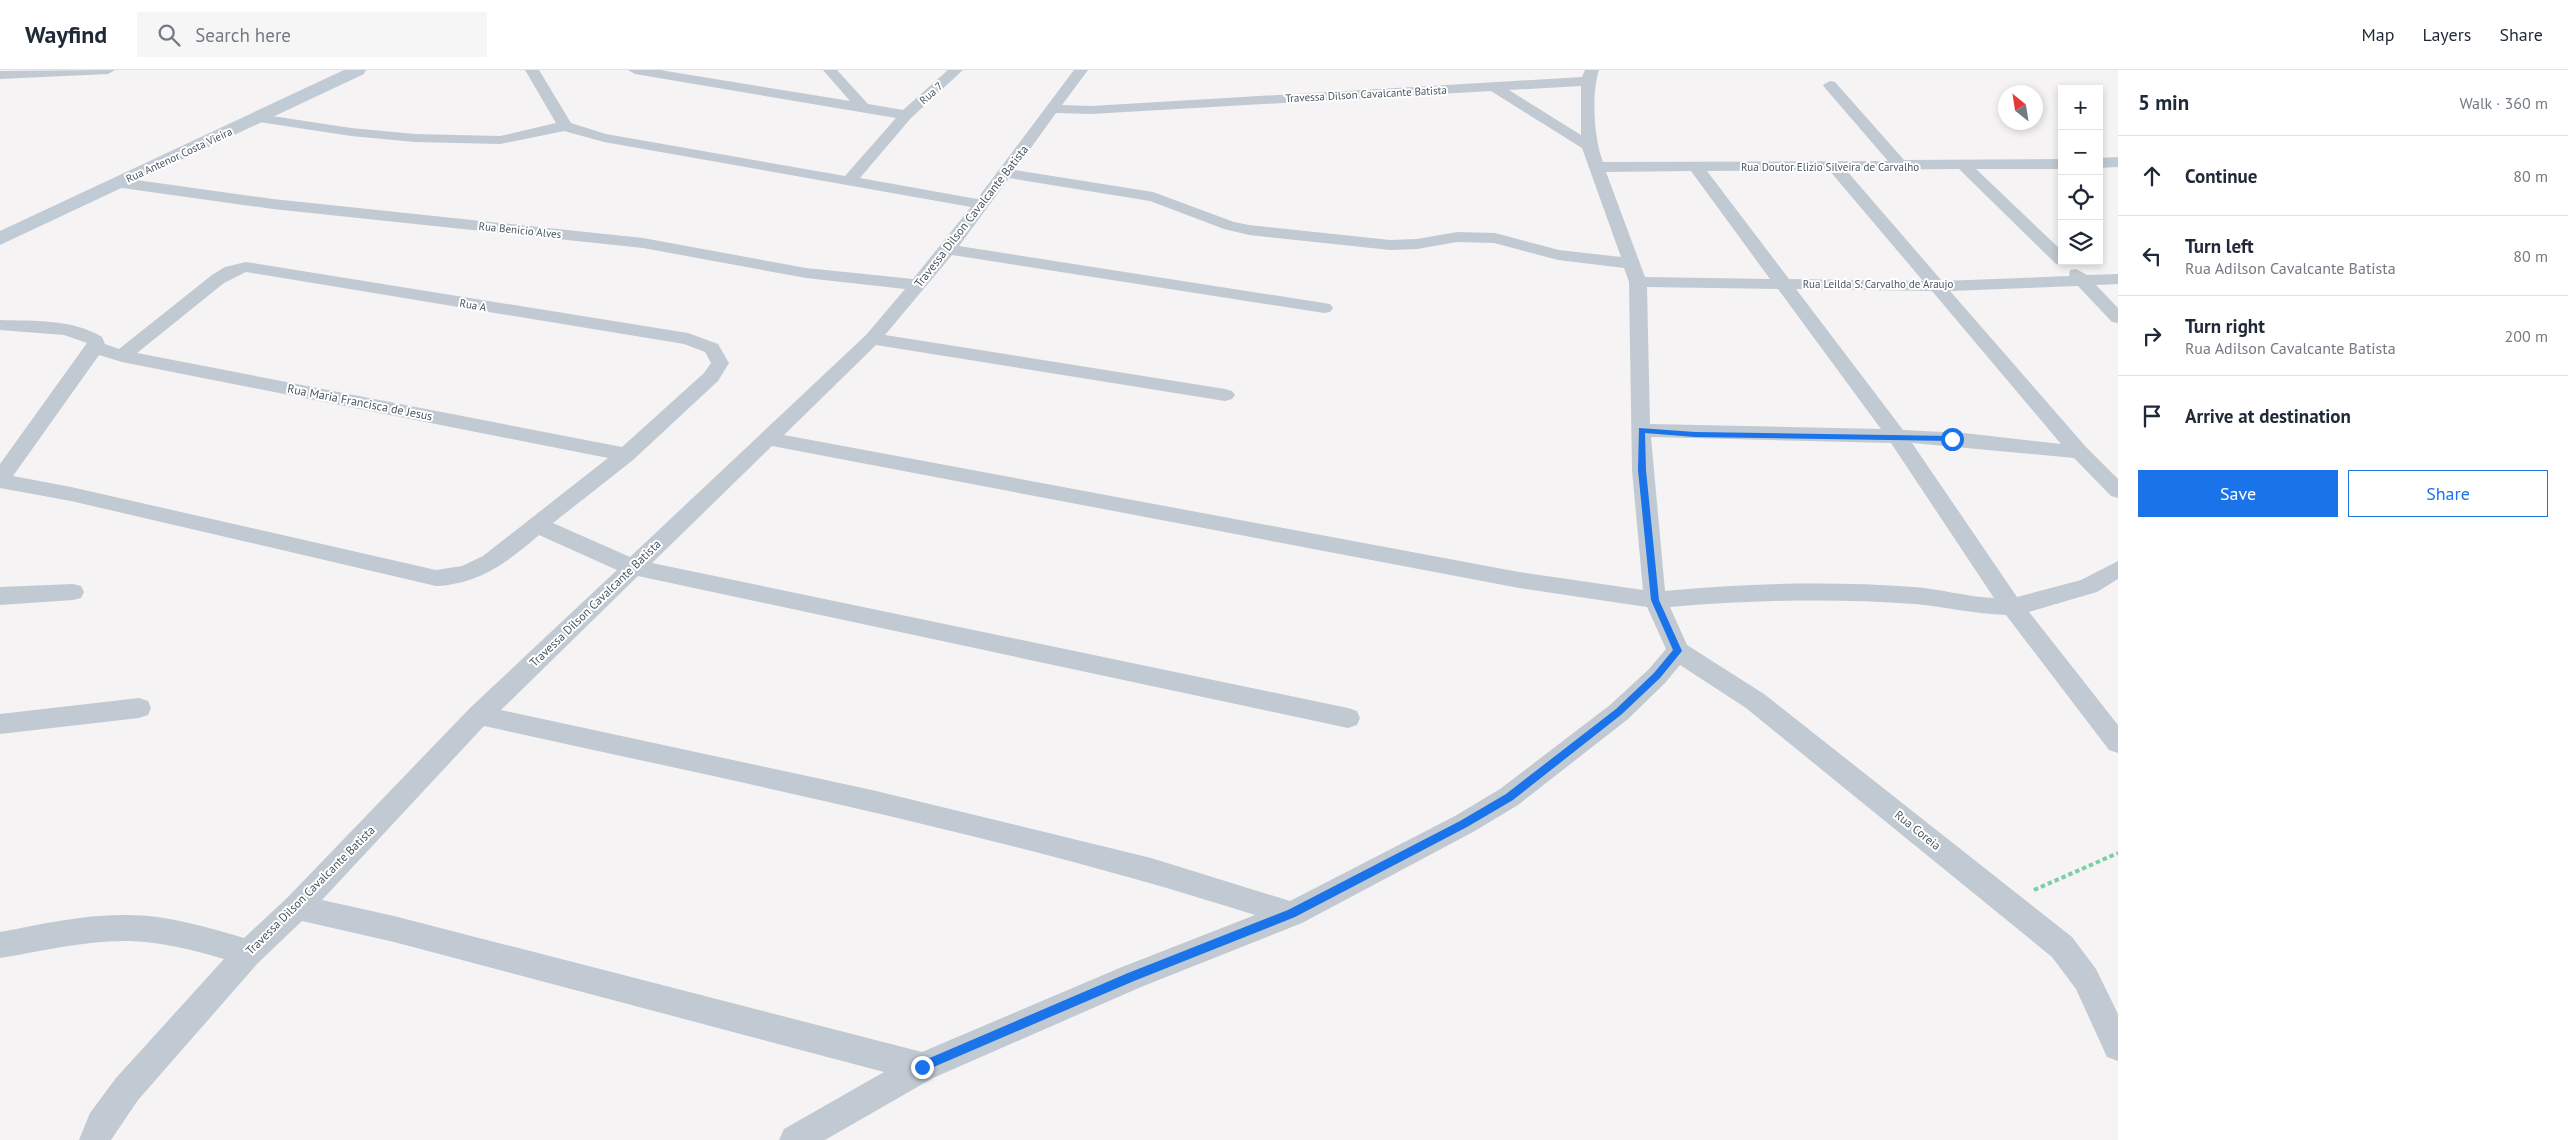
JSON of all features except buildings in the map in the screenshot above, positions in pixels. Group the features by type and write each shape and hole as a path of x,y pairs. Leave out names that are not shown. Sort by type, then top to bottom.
{"main road":[{"name":"Rua Antenor Costa Vieira","path":"0,239 358,70"}],"street":[{"path":"0,75 108,70"},
{"path":"532,70 565,126"},
{"path":"635,70 906,115"},
{"path":"830,70 863,108"},
{"name":"Rua 7","path":"850,180 906,115 956,70"},
{"name":"Travessa Dilson Cavalcante Batista","path":"95,1140 101,1124 127,1089 248,953 298,907 479,715 872,338 948,248 1054,109 1081,70"},
{"path":"0,88 44,73"},
{"path":"795,1140 922,1067 1132,977 1292,914 1464,824 1509,797 1619,712 1657,676 1678,651 1655,600 1642,470 1638,361 1638,282 1589,146 1590,76"},
{"name":"Travessa Dilson Cavalcante Batista","path":"1054,109 1091,110 1496,88 1590,76"},
{"path":"1830,85 1901,166"},
{"path":"1496,88 1589,146"},
{"path":"259,118 385,136 482,140 500,140 565,126 604,138 980,204"},
{"path":"2103,163 2118,162"},
{"name":"Rua Doutor Elizio Silveira de Carvalho","path":"1598,167 2058,164"},
{"path":"1834,166 2079,452 2118,491"},
{"path":"1964,166 2058,257"},
{"path":"1696,167 1897,436 2012,607 2118,743"},
{"path":"1005,173 1152,198 1180,206 1230,226 1249,230 1390,245 1417,244 1464,237 1495,238 1558,255 1632,264"},
{"name":"Rua Benicio Alves","path":"122,183 273,204 643,243 806,273 916,285"},
{"path":"948,248 1324,308"},
{"path":"2066,265 2118,318"},
{"name":"Rua A","path":"122,356 218,279 231,271 257,267 497,309 688,339 712,348 720,363 701,387 626,454"},
{"name":"Rua Leilda S. Carvalho de Araujo","path":"1638,282 1937,286 2118,279"},
{"path":"0,325 83,334 96,342 95,347 0,480 71,494 436,578 453,579 471,574 512,546 626,454"},
{"path":"872,338 1225,396"},
{"name":"Rua Maria Francisca de Jesus","path":"95,347 122,356 626,454"},
{"path":"1642,430 1695,434 1897,436 1952,439 2033,450 2079,452"},
{"path":"768,439 1519,580 1655,600 1731,593 1812,592 1915,596 1986,606 2012,607 2060,596 2090,586 2118,569"},
{"path":"537,525 632,567 1348,718"},
{"path":"0,596 73,592"},
{"name":"Rua Coreia","path":"1678,651 1755,701 2062,947 2074,960 2086,979 2118,1046"},
{"path":"0,724 139,708"},
{"path":"479,715 872,801 1151,870 1292,914"},
{"path":"298,907 394,929 922,1067"},
{"path":"0,945 96,930 131,928 149,929 196,939 248,953"}],"path":[{"path":"2006,902 2118,853"}],"route":[{"path":"922,1067 1132,977 1292,914 1464,824 1509,797 1619,712 1657,676 1678,651 1655,600 1642,470 1642,430 1695,434 1952,439"}]}
